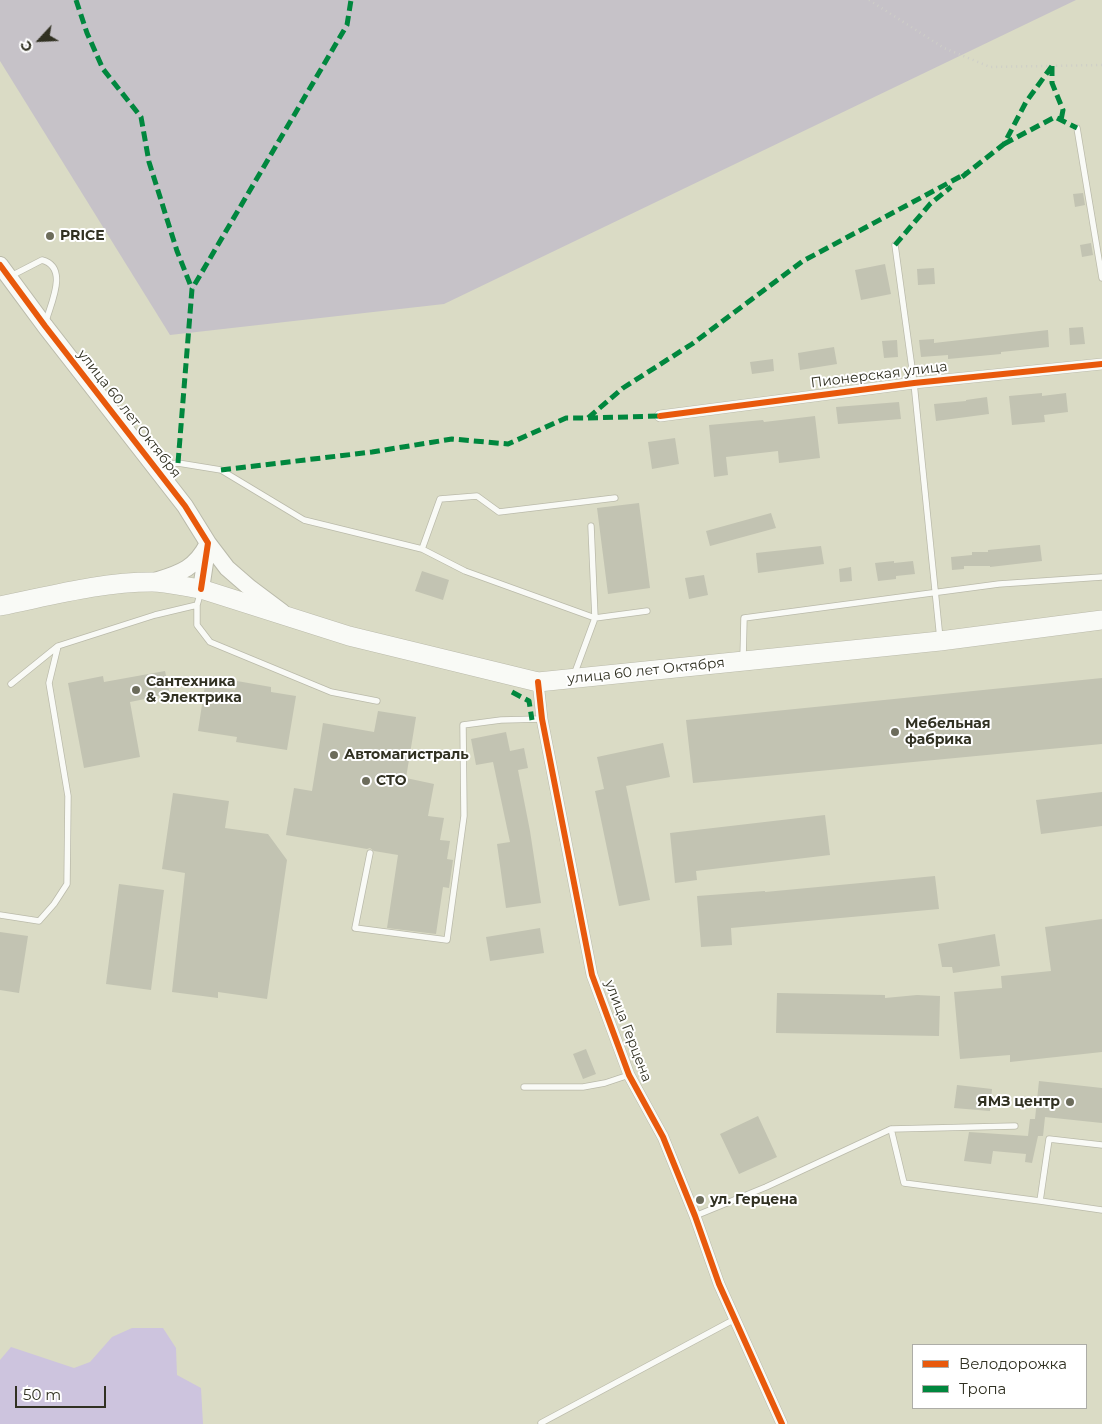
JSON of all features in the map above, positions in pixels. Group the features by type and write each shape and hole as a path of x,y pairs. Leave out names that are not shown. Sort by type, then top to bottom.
{"main road":[{"name":"улица 60 лет Октября","path":"0,606 97,586 152,582 199,597 287,616 350,636 538,682 940,641 1102,620"}],"street":[{"name":"улица 60 лет Октября","path":"5,271 45,326 185,506 208,543 227,568 287,616"},
{"name":"Пионерская улица","path":"660,416 914,383 1102,364"},
{"path":"152,582 175,575 191,567 202,555 208,543"},
{"path":"199,597 208,543"},
{"name":"улица Герцена","path":"538,682 542,720 592,975 628,1075 663,1137 695,1216 719,1284 782,1424"}],"lane":[{"path":"1077,128 1102,278"},
{"path":"895,245 914,383 940,641"},
{"path":"5,271 42,260 49,262 55,268 57,278 45,326"},
{"path":"155,467 178,463 220,470 304,520 422,549 465,571 595,618 647,611"},
{"path":"422,549 440,499 476,496 499,512 614,498"},
{"path":"573,679 595,618 591,526"},
{"path":"742,661 744,618 999,584 1102,577"},
{"path":"11,684 58,646 155,615 199,597 197,625 210,642 331,692 377,701"},
{"path":"0,915 39,921 54,904 67,884 68,796 49,683 58,646"},
{"path":"370,853 355,928 447,940 464,816 463,725 501,720 542,720"},
{"path":"524,1087 583,1087 605,1083 628,1075"},
{"path":"695,1216 766,1187 891,1129 1015,1126"},
{"path":"891,1129 904,1183 1102,1210"},
{"path":"1040,1201 1049,1139 1102,1145"},
{"path":"541,1423 735,1319"}],"path":[{"path":"869,0 944,48 990,67 1102,64"}],"shaded area":[{"path":"0,0 1076,0 444,304 170,335 0,61"},
{"path":"132,1328 163,1328 176,1348 177,1375 201,1388 203,1424 0,1424 0,1360 11,1347 74,1368 90,1362 112,1337"}],"building":[{"path":"1083,193 1085,205 1075,207 1073,194"},
{"path":"1091,243 1093,255 1082,257 1080,245"},
{"path":"885,264 891,294 861,300 855,270"},
{"path":"934,268 935,284 918,285 917,269"},
{"path":"1083,327 1085,344 1070,345 1069,328"},
{"path":"1048,330 1049,347 948,359 948,355 921,357 919,340 934,339 934,343"},
{"path":"897,340 898,357 884,358 882,341"},
{"path":"834,347 837,364 800,370 798,353"},
{"path":"773,359 774,371 752,374 750,362"},
{"path":"1042,393 1042,396 1066,393 1068,412 1044,415 1045,422 1012,425 1009,396"},
{"path":"987,397 989,414 936,421 934,404"},
{"path":"899,402 901,419 838,424 836,407"},
{"path":"815,416 820,458 779,463 778,451 726,457 728,475 714,477 709,425 763,420 764,422"},
{"path":"675,438 679,464 652,469 648,442"},
{"path":"639,503 650,588 608,594 597,508"},
{"path":"771,513 776,528 710,546 706,531"},
{"path":"1040,545 1042,561 990,567 964,566 964,569 952,570 951,557 972,555 972,552 988,552 988,550"},
{"path":"821,546 824,564 758,573 756,553"},
{"path":"894,561 894,563 913,561 915,574 896,576 896,579 878,581 875,563"},
{"path":"851,567 852,581 840,582 839,569"},
{"path":"422,571 449,580 443,600 415,591"},
{"path":"704,575 708,595 689,599 685,578"},
{"path":"165,671 170,694 130,702 140,757 84,768 68,683 103,676 104,682"},
{"name":"Мебельная фабрика","path":"1102,678 1102,744 693,783 686,720"},
{"path":"237,681 271,687 271,692 296,696 287,750 236,742 237,737 198,731 205,685 235,690"},
{"name":"СТО","path":"378,711 416,717 406,778 434,784 428,816 444,818 440,840 450,841 447,859 453,860 449,888 443,887 436,934 387,928 398,855 374,851 370,848 286,835 294,788 312,791 323,723 374,732"},
{"path":"506,732 510,751 524,748 528,768 518,770 541,903 506,908 497,844 510,842 493,762 476,765 471,739"},
{"path":"663,743 670,777 626,786 650,900 619,906 595,791 604,789 597,757"},
{"path":"1102,792 1102,826 1041,834 1036,800"},
{"path":"173,793 229,801 225,828 268,834 287,860 267,999 218,992 218,998 172,992 185,873 162,869"},
{"path":"825,815 830,855 696,871 697,880 675,883 670,833"},
{"path":"935,876 939,909 731,928 732,945 701,947 697,896 765,892"},
{"path":"119,884 164,890 151,990 106,984"},
{"path":"1102,919 1102,1052 1010,1062 1010,1055 960,1059 954,992 1002,988 1001,976 1051,971 1045,927"},
{"path":"540,928 544,953 490,961 486,937"},
{"path":"0,932 28,936 19,993 0,990"},
{"path":"995,934 1000,966 953,973 952,967 942,967 938,944"},
{"path":"777,993 885,995 885,998 917,995 940,996 939,1036 776,1033"},
{"path":"586,1049 596,1074 583,1079 573,1054"},
{"path":"1039,1081 1102,1088 1102,1123 1045,1117 1043,1136 1038,1136 1032,1163 1025,1162 1026,1154 993,1151 991,1164 964,1161 969,1132 1028,1136 1030,1119 1035,1119"},
{"path":"957,1085 992,1089 990,1111 954,1108"},
{"path":"758,1116 777,1157 739,1174 720,1134"}],"marked path":[{"path":"76,0 87,33 103,69 141,117 149,162 177,251 192,289"},
{"path":"178,463 192,289 347,25 351,0"},
{"path":"1052,66 1052,83 1063,110 1061,120"},
{"path":"962,177 1004,144 1026,102 1052,66"},
{"path":"1004,144 1055,117 1077,128"},
{"path":"221,470 372,452 452,439 508,444 566,418 588,418 623,388 692,344 803,261 967,173"},
{"path":"895,245 930,204 951,187"},
{"path":"588,418 660,416"},
{"path":"512,692 529,701 532,720"}],"cycle path":[{"path":"0,265 185,506 208,543 201,589"},
{"path":"660,416 914,383 1102,364"},
{"path":"538,682 542,719 592,975 629,1075 663,1137 695,1216 719,1284 782,1424"}],"place":[{"name":"PRICE","path":"50,236"},
{"name":"Сантехника & Электрика","path":"136,690"},
{"name":"Мебельная фабрика","path":"895,732"},
{"name":"Автомагистраль","path":"334,755"},
{"name":"СТО","path":"366,781"},
{"name":"ЯМЗ центр","path":"1070,1102"},
{"name":"ул. Герцена","path":"700,1200"}]}
